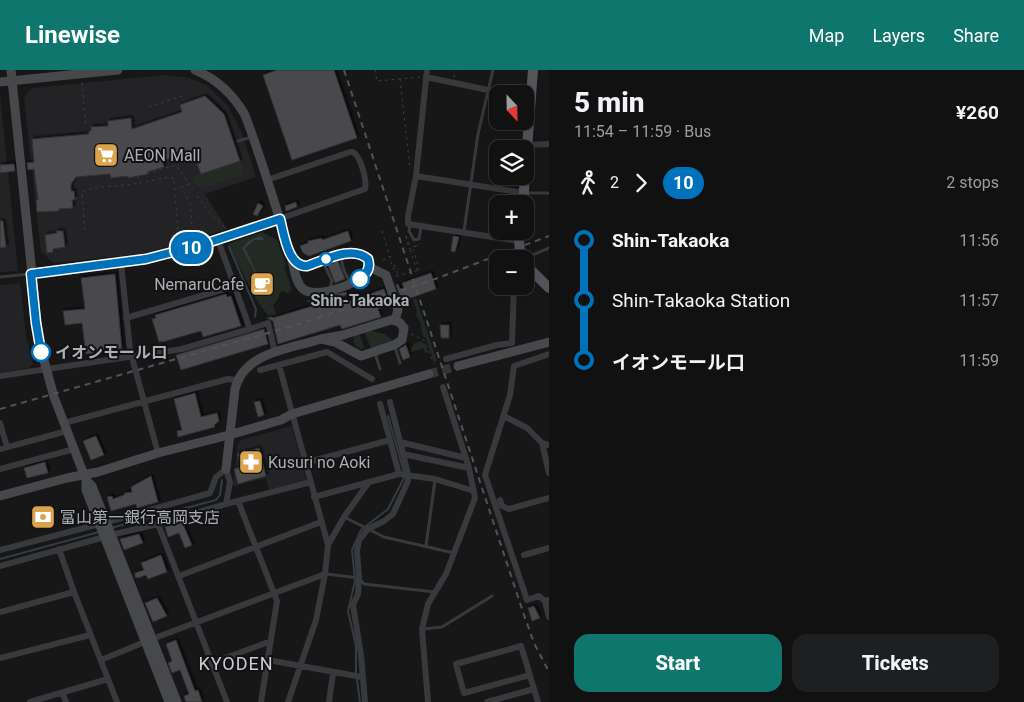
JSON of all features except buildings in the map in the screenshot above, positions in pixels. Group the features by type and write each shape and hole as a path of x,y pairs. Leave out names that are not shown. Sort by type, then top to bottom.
{"main road":[{"path":"530,85 533,70"},
{"path":"524,185 524,193"},
{"path":"534,273 549,288"}],"street":[{"path":"11,70 37,332 45,369 85,478 86,490 106,529 149,640 177,702"},
{"path":"0,82 115,70"},
{"path":"194,70 214,80 230,93 240,106 267,180 300,286 308,292 319,294 354,282 365,275 369,267 368,259 365,256 344,254 307,266 297,264 292,257"},
{"path":"214,80 218,70"},
{"path":"489,89 453,82 427,73 416,176 408,216 408,224 489,234"},
{"path":"534,145 549,144"},
{"path":"31,274 121,263 165,254 218,240 362,191 366,187 366,177 357,156 353,152 267,180"},
{"path":"416,176 524,193"},
{"path":"218,240 250,329"},
{"path":"121,263 131,356 158,453"},
{"path":"307,266 301,276 308,292"},
{"path":"369,267 386,275 398,310 396,320"},
{"path":"126,318 234,286"},
{"path":"446,359 497,345 512,343 514,295"},
{"path":"226,504 230,482 226,469 229,435 237,380 249,365 257,359 275,353 321,339 349,333 387,321 396,320 402,325 405,332 402,340 394,345 361,356 335,342 321,339"},
{"path":"0,376 182,349 268,323 275,353"},
{"path":"349,333 350,343 354,349 371,353"},
{"path":"458,366 549,342"},
{"path":"260,370 327,352 372,379"},
{"path":"549,354 514,366 510,395 485,475 527,600 539,596 547,601 549,617"},
{"path":"279,365 328,546 325,574 316,620 288,702"},
{"path":"0,496 68,478 85,478 158,453 281,420 292,414 429,374"},
{"path":"0,423 3,448 143,401 228,379 237,380"},
{"path":"428,702 422,630 428,604 446,574 475,498 469,468 442,387"},
{"path":"365,702 361,654 353,605 358,594 357,551 359,540 368,529 393,514 408,481 408,474 390,402"},
{"path":"380,404 400,474"},
{"path":"504,416 527,428 542,443 549,446"},
{"path":"305,463 390,440"},
{"path":"400,442 466,458"},
{"path":"542,443 549,472"},
{"path":"0,469 74,449"},
{"path":"403,454 469,468"},
{"path":"0,566 59,549 106,529 210,492 216,477 226,469"},
{"path":"314,496 400,474 435,479 474,491"},
{"path":"0,550 106,529 158,524 310,482"},
{"path":"328,546 344,517 369,482"},
{"path":"500,500 502,506 509,509 549,498"},
{"path":"238,501 277,601 261,702"},
{"path":"179,576 321,522"},
{"path":"158,524 227,702"},
{"path":"524,555 549,548"},
{"path":"59,549 117,702"},
{"path":"101,660 325,574"},
{"path":"0,612 74,592"},
{"path":"0,658 90,635"},
{"path":"149,640 169,702"},
{"path":"212,663 271,641"},
{"path":"530,675 464,693 456,664 521,646 530,675 538,702"},
{"path":"268,660 362,677"},
{"path":"329,702 333,673"},
{"path":"30,702 63,694 108,679"},
{"path":"487,702 534,689"},
{"path":"63,694 66,702"}],"lane":[{"path":"490,85 493,70"},
{"path":"464,232 478,134 489,89"},
{"path":"238,141 252,137"},
{"path":"524,193 549,193"},
{"path":"410,224 409,231 414,240 419,239 421,226"},
{"path":"534,254 549,248"},
{"path":"344,254 341,258 342,265 349,280 354,282"},
{"path":"319,262 324,264 332,281 332,286 327,291"},
{"path":"0,277 31,274"},
{"path":"394,345 400,363"},
{"path":"371,353 380,369"},
{"path":"426,546 435,479"},
{"path":"344,517 384,536 454,553"},
{"path":"325,574 359,578 364,584 435,592"},
{"path":"422,630 442,628 492,596"}],"path":[{"path":"375,70 377,81 400,79 427,73"},
{"path":"453,82 456,70"},
{"path":"400,79 411,175 416,176"},
{"path":"82,80 86,127"},
{"path":"150,107 182,96 184,101"},
{"path":"148,173 176,165 193,189"},
{"path":"138,177 139,183"},
{"path":"85,230 82,192 88,189 120,187 170,177 175,180 178,230"},
{"path":"189,184 182,188 190,202 192,224"},
{"path":"198,196 226,231"},
{"path":"75,198 82,198"},
{"path":"382,231 390,257"},
{"path":"394,270 391,262 393,262 398,277 419,271 411,249"},
{"path":"383,260 390,257 393,253"},
{"path":"331,258 346,298"},
{"path":"411,334 424,340 434,364"},
{"path":"404,347 409,360"}],"shaded area":[{"path":"166,75 189,78 207,85 227,105 242,133 256,177 205,194 227,229 139,254 54,263 41,252 24,97 32,88"},
{"path":"0,94 18,271 0,272"},
{"path":"241,161 244,169 242,175 207,187 198,188 192,180 194,176"},
{"path":"262,232 277,240 292,290 288,293 280,292 278,299 273,305 277,317 273,318 269,317 256,299 228,244"},
{"path":"259,236 264,238 263,240 254,240 245,248 257,276 242,248 249,241"},
{"path":"20,283 26,335 33,365 29,368 0,373 0,285"},
{"path":"416,298 437,361 434,362 416,315 417,311 413,299"},
{"path":"367,330 384,334 394,341 373,349 365,334"},
{"path":"359,333 364,347 362,349 354,343 354,337"},
{"path":"420,341 425,344 428,352 425,353 423,348 408,353 414,344"},
{"path":"292,426 306,480 269,490 266,478 233,486 238,443 241,440"}],"waterway":[{"path":"229,247 256,309 255,317"},
{"path":"356,674 356,646 348,611 355,581 352,550 361,530 388,509 405,476 388,416"},
{"path":"111,528 216,500 220,495 222,480"},
{"path":"0,559 99,532"},
{"path":"357,679 360,702"}],"tunnel":[{"path":"429,374 458,366"}],"railway":[{"path":"344,70 524,615 534,643 549,672"},
{"path":"0,409 296,325 427,282 549,236"}],"bus line":[{"name":"10","path":"41,352 31,274 146,259 204,244 280,219 292,257 297,264 307,266 344,254 361,255 368,259 369,267 365,275 360,279"}],"place":[{"name":"AEON Mall","path":"106,155"},
{"name":"Shin-Takaoka","path":"360,279"},
{"name":"NemaruCafe","path":"262,284"},
{"name":"イオンモール口","path":"41,352"},
{"name":"Kusuri no Aoki","path":"251,462"},
{"name":"富山第一銀行高岡支店","path":"43,517"}],"district":[{"name":"KYODEN","path":"236,664"}]}
